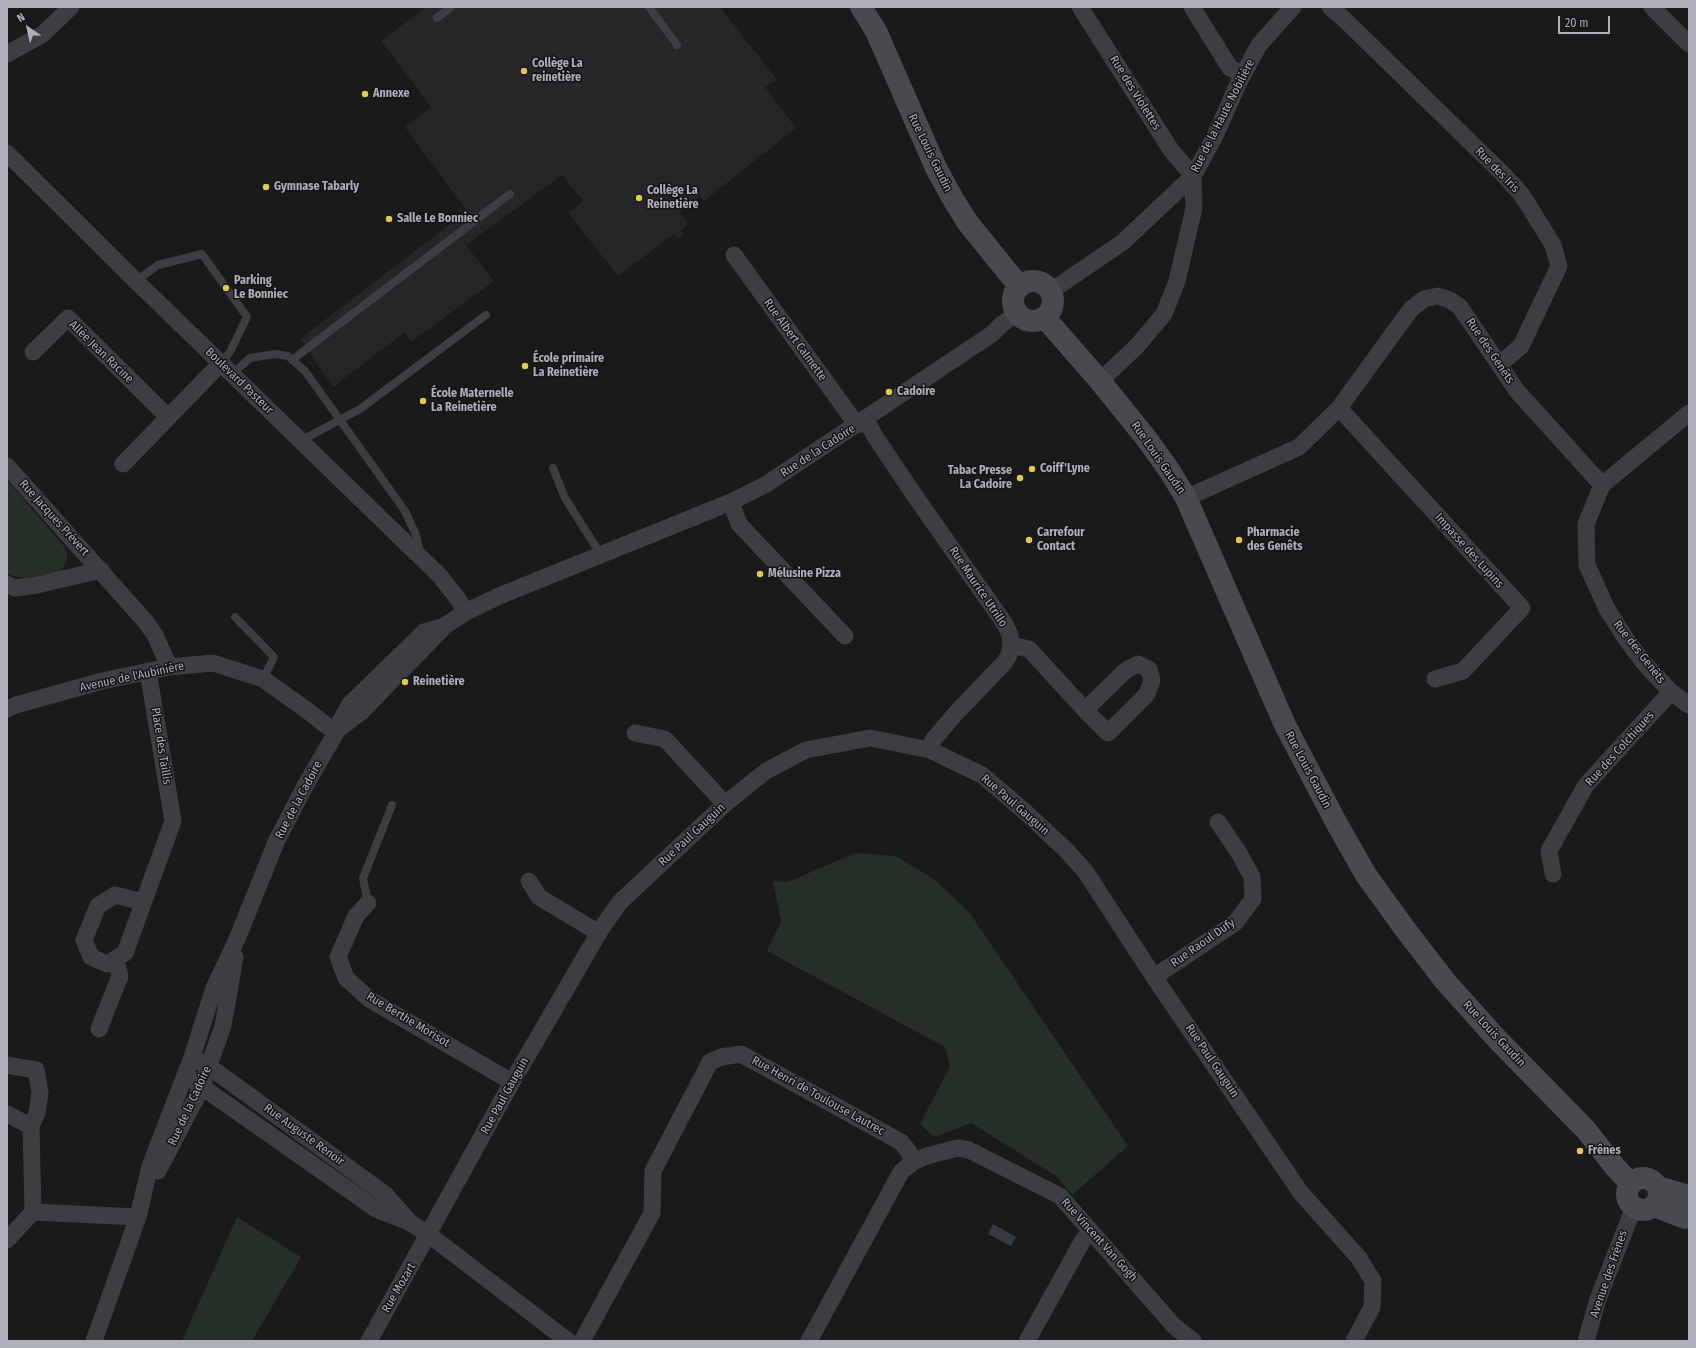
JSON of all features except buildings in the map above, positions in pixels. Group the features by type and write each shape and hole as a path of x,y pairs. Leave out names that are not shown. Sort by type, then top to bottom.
{"street":[{"path":"7,54 43,34 70,7"},
{"name":"Rue Louis Gaudin","path":"861,7 876,31 936,168 952,199 968,223 1019,286"},
{"name":"Rue des Violettes","path":"1080,7 1171,150 1193,176"},
{"path":"1192,7 1230,68 1243,75"},
{"name":"Rue de la Haute Nobilière","path":"1051,291 1123,242 1193,176 1214,138 1243,75 1259,45 1293,7"},
{"name":"Rue des Iris","path":"1330,7 1503,174 1522,195 1553,245 1559,266 1522,346 1500,364"},
{"path":"1652,7 1689,44"},
{"name":"Boulevard Pasteur","path":"7,153 136,281 440,576 466,612"},
{"path":"1100,381 1137,346 1164,314 1177,281 1194,208 1193,176"},
{"name":"Rue Albert Calmette","path":"734,255 861,422"},
{"path":"1030,281 1042,283 1051,291 1054,300 1052,310 1046,318 1036,322 1025,320 1017,314 1013,305 1013,300 1019,286 1030,281"},
{"name":"Rue des Genêts","path":"1186,498 1299,447 1339,408 1411,309 1424,299 1438,296 1450,300 1460,307 1517,391 1602,485 1586,524 1587,565 1607,609 1626,639 1671,692 1689,705"},
{"name":"Rue de la Cadoire","path":"94,1341 138,1217 150,1166 192,1057 214,988 237,939 277,840 305,786 337,731 340,722 350,704 424,632 445,626 466,612 499,596 731,502 765,486 992,334 1002,324 1017,314"},
{"name":"Allée Jean Racine","path":"34,352 68,318 168,417"},
{"name":"Rue Louis Gaudin","path":"1046,318 1146,438 1169,470 1186,498 1285,725 1337,824 1366,875 1445,981 1497,1040 1586,1130 1615,1167 1631,1184 1627,1194 1630,1204 1649,1200"},
{"path":"122,464 168,417 227,369"},
{"name":"Impasse des Lupins","path":"1339,408 1522,608 1463,671 1435,679"},
{"path":"1602,485 1689,413"},
{"name":"Rue Maurice Utrillo","path":"861,422 881,445 1005,624 1010,635 1011,645"},
{"name":"Rue Jacques Prévert","path":"7,466 101,570 149,626 162,648 169,667"},
{"path":"731,502 739,524 845,636"},
{"name":"Rue Jacques Prévert","path":"7,584 15,588 37,585 101,570"},
{"path":"930,750 933,740 956,712 1004,663 1009,655 1011,645 1029,649 1085,710"},
{"name":"Avenue de l'Aubinière","path":"10,703 148,671 169,667 213,663 263,679 327,726 337,731"},
{"name":"Place des Taillis","path":"142,902 173,821 148,671"},
{"name":"Rue des Colchiques","path":"1553,874 1549,850 1586,785 1671,692"},
{"path":"634,733 666,739 725,804"},
{"name":"Rue Paul Gauguin","path":"428,1234 512,1082 599,933 620,902 725,804 766,771 806,750 870,738 930,750 982,775 1066,850 1085,871 1154,977 1301,1193 1359,1258 1373,1281 1372,1307 1354,1341"},
{"name":"Rue Raoul Dufy","path":"1154,977 1235,923 1253,899 1252,877 1239,853 1218,822"},
{"path":"529,881 539,897 599,933"},
{"path":"115,895 142,902 125,953 107,964 91,957 84,940 98,906 115,895"},
{"name":"Rue Berthe Morisot","path":"368,903 356,916 338,957 346,978 369,999 512,1082"},
{"name":"Rue de la Cadoire","path":"143,1198 202,1086 223,1026 237,939"},
{"path":"99,1029 120,976 115,959"},
{"name":"Rue Henri de Toulouse Lautrec","path":"582,1341 652,1213 653,1171 710,1062 721,1057 741,1054 901,1142 909,1152 913,1162"},
{"name":"Rue Auguste Renoir","path":"192,1057 218,1073 386,1195 409,1222"},
{"path":"7,1065 36,1070 40,1092 36,1113 31,1126 33,1212 7,1240"},
{"name":"Rue Auguste Renoir","path":"185,1075 376,1208 409,1222 428,1234 568,1341"},
{"path":"7,1114 31,1126"},
{"path":"268,1132 278,1117"},
{"path":"307,1160 316,1145"},
{"name":"Rue Vincent Van Gogh","path":"809,1341 901,1172 913,1162 927,1156 957,1148 969,1150 1060,1196 1174,1326 1193,1341"},
{"path":"1649,1200 1689,1196"},
{"path":"1649,1200 1688,1214"},
{"name":"Avenue des Frênes","path":"1586,1341 1595,1314 1598,1299 1649,1200"},
{"path":"33,1212 138,1217"},
{"path":"1027,1341 1084,1240 1091,1231"},
{"name":"Rue Mozart","path":"369,1341 428,1234"}],"lane":[{"path":"437,18 451,7"},
{"path":"649,7 677,46"},
{"path":"292,360 510,194"},
{"path":"136,281 158,265 202,254 247,317 230,352 227,369"},
{"path":"303,442 306,438 360,409 486,315"},
{"path":"227,369 250,358 275,354 288,356 305,371 405,511 416,535 420,558"},
{"path":"553,468 565,498 601,555"},
{"path":"235,617 274,657 263,679"},
{"name":"Rue Berthe Morisot","path":"368,903 363,878 392,805"}],"shaded area":[{"name":"Collège La Reinetière","path":"426,7 720,7 777,80 765,87 796,128 704,201 700,196 680,212 688,224 681,230 684,235 678,239 674,234 618,276 568,213 583,201 562,175 466,245 494,281 411,342 405,332 333,387 300,339 467,211 405,127 431,107 381,41"},
{"path":"7,480 64,546 67,554 67,560 63,568 58,573 25,578 12,576 7,573"},
{"path":"855,853 896,856 935,880 969,912 1128,1146 1072,1195 1056,1176 971,1123 934,1137 920,1124 950,1067 945,1047 767,951 781,922 773,881 788,882"},
{"path":"237,1217 301,1257 252,1341 182,1341"},
{"path":"993,1224 1016,1237 1011,1246 988,1234"}],"place":[{"name":"Collège La reinetière","path":"524,71"},
{"name":"Annexe","path":"365,94"},
{"name":"Gymnase Tabarly","path":"266,187"},
{"name":"Collège La Reinetière","path":"639,198"},
{"name":"Salle Le Bonniec","path":"389,219"},
{"name":"Parking Le Bonniec","path":"226,288"},
{"name":"École primaire La Reinetière","path":"525,366"},
{"name":"Cadoire","path":"889,392"},
{"name":"École Maternelle La Reinetière","path":"423,401"},
{"name":"Coiff'Lyne","path":"1032,469"},
{"name":"Tabac Presse La Cadoire","path":"1020,478"},
{"name":"Carrefour Contact","path":"1029,540"},
{"name":"Pharmacie des Genêts","path":"1239,540"},
{"name":"Mélusine Pizza","path":"760,574"},
{"name":"Reinetière","path":"405,682"},
{"name":"Frênes","path":"1580,1151"}]}
